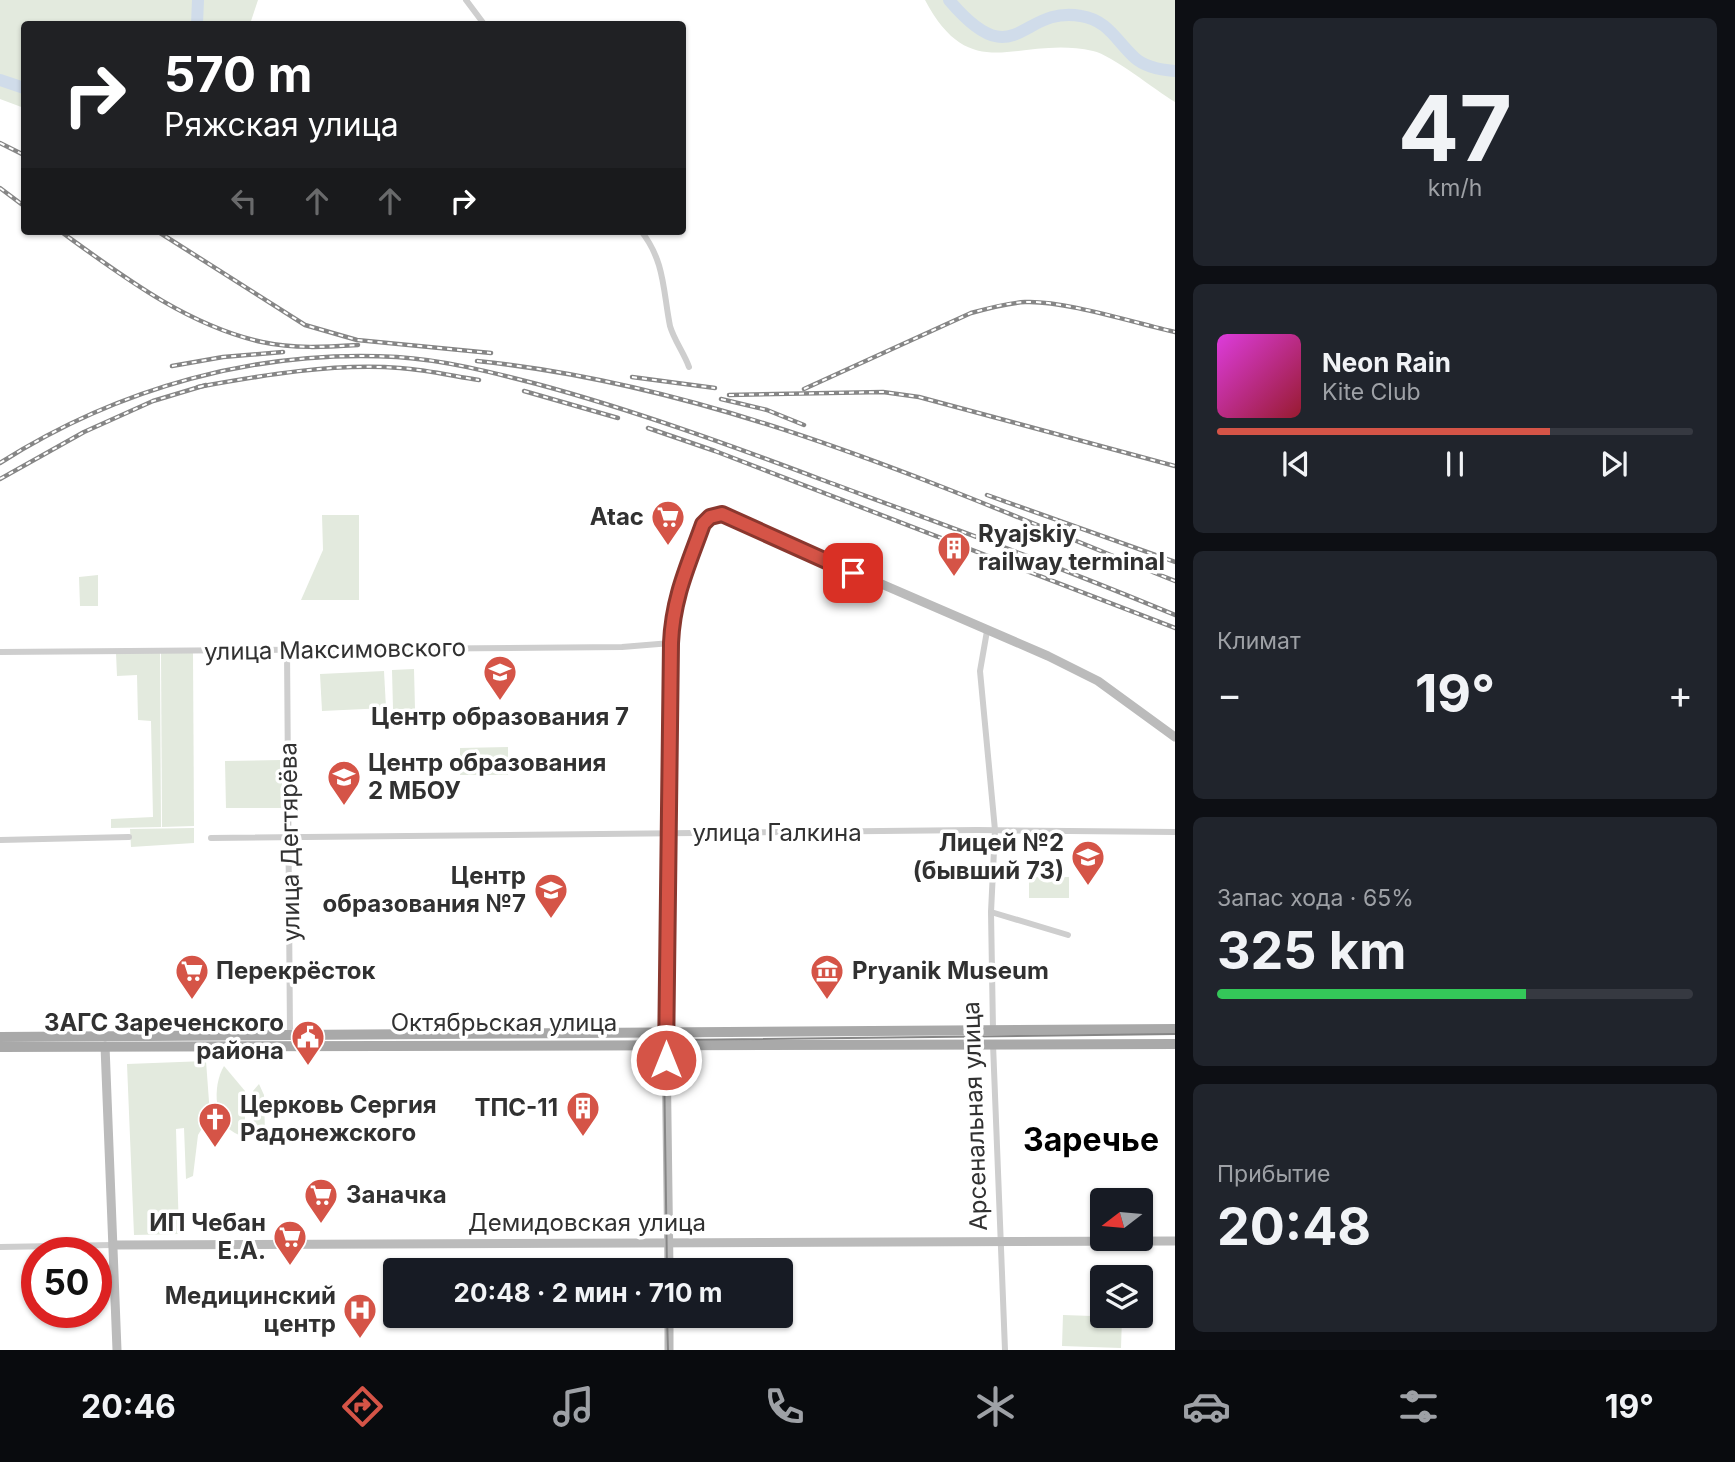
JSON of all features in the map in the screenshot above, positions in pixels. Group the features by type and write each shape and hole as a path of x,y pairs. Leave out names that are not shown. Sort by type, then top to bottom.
{"main road":[{"name":"Октябрьская улица","path":"123,1041 290,1035 1175,1029"},
{"name":"Арсенальная улица","path":"993,1030 993,1044"},
{"path":"666,1034 666,1045"},
{"name":"Октябрьская улица","path":"0,1037 105,1041 731,1047 1175,1044"},
{"name":"Октябрьская улица","path":"0,1047 105,1041"}],"street":[{"path":"466,0 482,21"},
{"path":"644,235 657,255 663,274 672,331 689,367"},
{"path":"666,1034 671,643 675,598 703,524 710,517 722,514 1048,656 1098,681 1175,737"},
{"name":"Арсенальная улица","path":"987,631 980,671 990,754 995,830 991,912 993,1030"},
{"name":"улица Максимовского","path":"0,652 671,643"},
{"name":"улица Дегтярёва","path":"287,650 290,1035"},
{"name":"улица Галкина","path":"211,838 289,835 995,830 1175,832"},
{"path":"0,840 129,837"},
{"path":"991,912 1068,935"},
{"path":"105,1041 117,1350"},
{"name":"Арсенальная улица","path":"993,1044 1005,1350"},
{"path":"666,1045 668,1258"},
{"name":"Демидовская улица","path":"0,1247 668,1241 1175,1241"},
{"path":"669,1328 669,1350"}],"shaded area":[{"path":"0,0 258,0 251,21 21,21 21,107 0,99"},
{"path":"925,0 1175,0 1175,102 1122,66 1093,51 1042,48 979,51 961,43 943,27"},
{"path":"322,515 359,515 359,600 301,600 323,550"},
{"path":"98,575 98,606 80,606 79,577"},
{"path":"116,653 160,653 161,827 111,828 111,819 153,817 151,721 138,720 137,675 117,676"},
{"path":"161,653 193,653 194,826 162,827"},
{"path":"414,669 415,709 393,709 392,670"},
{"path":"384,671 386,708 322,711 320,674"},
{"path":"508,747 508,775 460,775 460,748"},
{"path":"282,760 282,808 226,808 225,761"},
{"path":"194,828 194,843 131,847 130,829"},
{"path":"1029,877 1069,877 1069,898 1029,898"},
{"path":"206,1061 210,1115 198,1135 193,1176 186,1179 184,1128 176,1129 179,1234 134,1235 127,1064"},
{"path":"224,1066 245,1091 245,1130 239,1135 224,1123 217,1104 218,1084"},
{"path":"259,1084 264,1095 265,1134 254,1134 253,1091"},
{"path":"1063,1315 1090,1316 1090,1328 1122,1328 1121,1348 1062,1346"}],"waterway":[{"path":"197,21 198,0"},
{"path":"949,0 971,23 989,34 1004,37 1061,15 1090,18 1111,32 1139,61 1154,68 1175,71"},
{"path":"0,80 21,87"}],"tram line":[{"path":"667,1258 664,1062 677,1040 1175,1034"},
{"path":"667,1328 668,1350"}],"railway":[{"path":"0,143 21,154"},
{"path":"0,188 21,204"},
{"path":"66,235 155,297 207,324 262,342 286,346 358,345"},
{"path":"163,235 305,325 357,340 491,353"},
{"path":"804,389 971,313 1012,303 1041,302 1059,305 1175,332"},
{"path":"172,366 223,357 283,352"},
{"path":"0,463 92,414 141,394 190,379 241,367 345,356 432,361 537,384 680,428 998,545 1175,615"},
{"path":"477,361 568,374 657,393 746,418 919,478 1175,581"},
{"path":"198,387 273,374 349,367 410,369 479,380"},
{"path":"632,377 715,388"},
{"path":"0,479 84,432 153,401 206,385"},
{"path":"524,391 618,418"},
{"path":"729,395 883,392 919,397 1175,466"},
{"path":"721,399 767,410 804,425"},
{"path":"648,428 715,451 1175,628"},
{"path":"987,495 1175,562"}],"place":[{"name":"Atac","path":"668,547"},
{"name":"Ryajskiy railway terminal","path":"954,578"},
{"name":"Центр образования 7","path":"500,702"},
{"name":"Центр образования 2 МБОУ","path":"344,807"},
{"name":"Лицей №2 (бывший 73)","path":"1088,887"},
{"name":"Центр образования №7","path":"551,920"},
{"name":"Перекрёсток","path":"192,1001"},
{"name":"Pryanik Museum","path":"827,1001"},
{"name":"ЗАГС Зареченского района","path":"308,1067"},
{"name":"ТПС-11","path":"583,1138"},
{"name":"Церковь Сергия Радонежского","path":"215,1149"},
{"name":"Заначка","path":"321,1225"},
{"name":"ИП Чебан Е.А.","path":"290,1267"},
{"name":"Медицинский центр","path":"360,1340"}],"district":[{"name":"Заречье","path":"1091,1140"}],"route":[{"path":"666,1060 671,643 673,608 681,581 703,524 710,517 722,514 853,573"}]}
